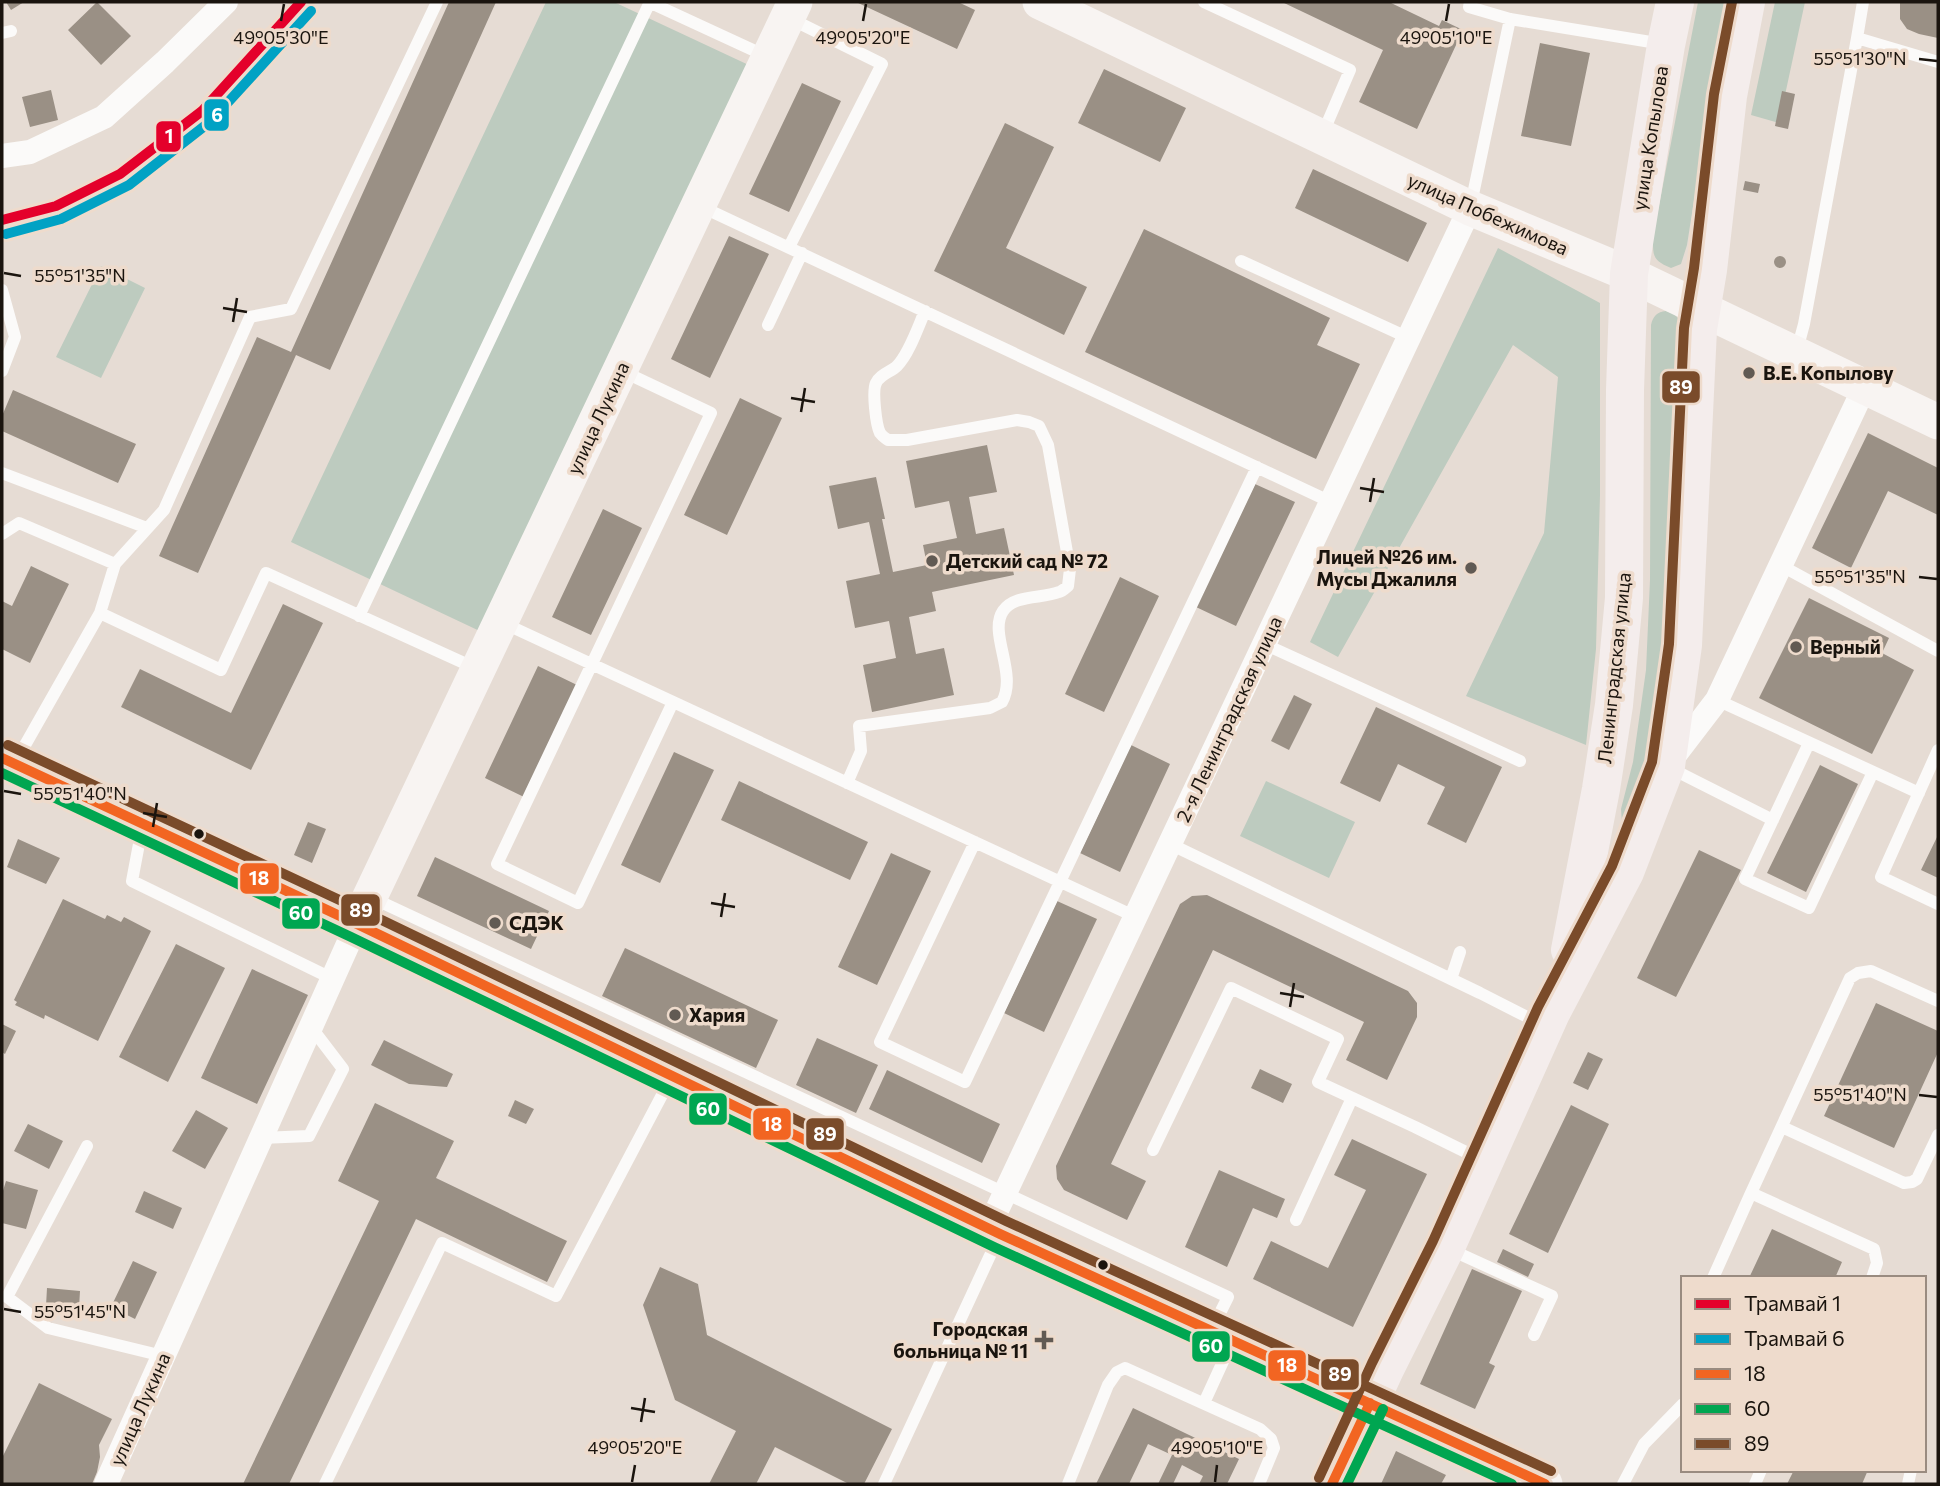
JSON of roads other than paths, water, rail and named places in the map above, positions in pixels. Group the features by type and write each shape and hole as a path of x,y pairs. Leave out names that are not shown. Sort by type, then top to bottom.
{"main road":[{"name":"улица Копылова","path":"1629,274 1675,2"},
{"path":"1700,308 1708,270 1728,96 1746,2"},
{"name":"Ленинградская улица","path":"1548,1020 1569,954 1601,789 1614,705 1624,598 1625,390 1629,274"},
{"name":"Ленинградская улица","path":"1332,1484 1446,1247 1548,1020 1625,872 1666,766 1683,645 1700,308"}],"street":[{"path":"2,156 30,152 104,117 226,2"},
{"name":"улица Побежимова","path":"1040,2 1470,208 1629,274 1938,422"},
{"name":"улица Лукина","path":"106,1484 364,911 791,9"},
{"name":"2-я Ленинградская улица","path":"994,1231 1005,1194 1470,208"},
{"name":"Ленинградская улица","path":"1666,766 1717,700 1866,386"},
{"path":"8,761 143,824 364,911 672,1076 994,1231 1545,1484"}],"lane":[{"path":"8,761 100,613 115,564 164,510 250,317 291,309 437,2"},
{"path":"359,616 650,2 768,57"},
{"path":"1204,2 1350,71 1321,137"},
{"path":"1796,353 1804,324 1863,2"},
{"path":"1467,4 1510,19 1666,45"},
{"path":"789,247 882,64 791,9"},
{"path":"1470,208 1510,19"},
{"path":"1857,38 1938,62"},
{"path":"699,205 1331,502"},
{"path":"768,325 802,253"},
{"path":"1241,261 1409,338"},
{"path":"2,290 15,337 2,371"},
{"path":"847,783 861,751 859,726 990,708 1002,702 1008,687 998,626 1001,613 1009,605 1060,592 1068,586 1070,569 1048,445 1039,426 1017,420 908,440 888,440 881,434 877,424 876,382 904,357 925,311"},
{"path":"620,370 710,413 497,864 578,903 673,702"},
{"path":"975,842 880,1042 965,1082 1257,467"},
{"path":"2,473 147,528"},
{"path":"2,534 19,523 115,564"},
{"path":"1780,565 1938,651"},
{"path":"100,613 221,670 266,573 478,670"},
{"path":"501,622 1136,917"},
{"path":"1264,644 1520,761"},
{"path":"1717,700 1919,793"},
{"path":"1809,743 1745,879 1809,908 1873,772"},
{"path":"1938,750 1881,877 1938,904"},
{"path":"1666,766 1773,820"},
{"path":"143,824 132,881 333,979"},
{"path":"1170,845 1451,979 1548,1020"},
{"path":"364,911 1005,1194 1227,1297 1222,1336 1204,1403"},
{"path":"1451,979 1460,952"},
{"path":"1714,1276 1850,978 1858,973 1871,971 1938,1001"},
{"path":"1153,1150 1231,988 1338,1039 1318,1082 1485,1162"},
{"path":"261,1138 309,1136 343,1069 311,1027"},
{"path":"325,1484 442,1243 556,1296 672,1076"},
{"path":"1296,1220 1352,1098"},
{"path":"1782,1127 1904,1183 1917,1179 1938,1135"},
{"path":"87,1146 7,1297 48,1328 163,1356"},
{"path":"1751,1193 1874,1249 1877,1263 1873,1276"},
{"path":"884,1484 994,1231"},
{"path":"1446,1247 1552,1296 1534,1335"},
{"path":"1068,1484 1108,1385 1117,1372 1125,1368 1261,1429 1271,1438 1274,1448 1259,1484"},
{"path":"1623,1484 1644,1444 1681,1406"}],"tram line":[{"name":"1","path":"2,220 56,206 120,174 202,111 301,2"},
{"name":"6","path":"6,234 61,219 129,185 211,121 311,11"}],"place":[{"name":"В.Е. Копылову","path":"1749,373"},
{"name":"Детский сад № 72","path":"932,561"},
{"name":"Лицей №26 им. Мусы Джалиля","path":"1471,568"},
{"name":"Верный","path":"1796,647"},
{"name":"СДЭК","path":"495,923"},
{"name":"Хария","path":"675,1015"},
{"name":"Городская больница № 11","path":"1044,1340"}]}
